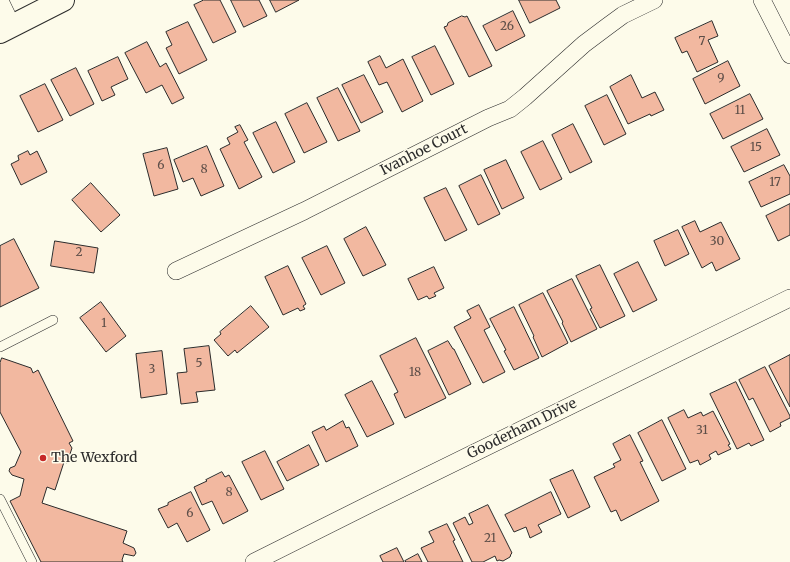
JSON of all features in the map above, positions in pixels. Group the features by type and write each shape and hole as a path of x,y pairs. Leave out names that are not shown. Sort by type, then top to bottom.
{"street":[{"path":"0,1 6,29 63,0"},
{"name":"Ivanhoe Court","path":"176,271 304,210 488,118 510,109 526,97 584,44 623,15 654,0"},
{"path":"762,0 790,55"},
{"name":"Gooderham Drive","path":"254,562 790,298"}],"lane":[{"path":"0,347 53,320"},
{"path":"0,499 32,562"}],"building":[{"path":"204,0 220,0 236,32 213,43 194,5"},
{"path":"231,0 259,0 267,16 244,27"},
{"path":"270,0 299,0 276,12"},
{"path":"519,0 556,0 560,8 530,23"},
{"path":"513,11 525,36 496,51 483,26"},
{"path":"462,16 467,16 492,66 469,77 444,27 447,26 448,23"},
{"path":"712,21 718,36 708,40 718,62 697,72 687,51 682,53 675,38"},
{"path":"188,22 207,60 179,74 166,48 172,45 166,32"},
{"path":"147,42 160,67 166,63 184,98 172,104 162,85 146,93 125,53"},
{"path":"435,46 454,84 431,95 412,57"},
{"path":"380,56 386,68 403,59 423,101 402,112 387,82 379,85 368,62"},
{"path":"118,57 128,79 111,87 115,95 102,101 88,71"},
{"path":"728,61 740,86 705,104 693,79"},
{"path":"76,68 94,104 70,116 51,80"},
{"path":"364,75 383,112 361,123 342,85"},
{"path":"631,75 642,98 655,92 664,110 651,116 650,114 628,124 610,87"},
{"path":"45,84 63,120 38,132 20,96"},
{"path":"338,88 360,131 338,141 317,98"},
{"path":"750,94 763,119 723,139 710,114"},
{"path":"607,95 626,134 604,145 585,106"},
{"path":"307,103 327,142 304,153 285,114"},
{"path":"276,122 295,162 273,173 253,133"},
{"path":"573,124 592,162 570,173 552,135"},
{"path":"240,125 248,140 244,142 262,177 239,189 220,149 230,144 227,138 238,132 235,127"},
{"path":"767,129 780,155 744,172 731,147"},
{"path":"543,141 562,179 540,190 521,152"},
{"path":"207,146 224,186 201,196 193,178 183,182 174,160"},
{"path":"167,148 178,189 154,196 143,154"},
{"path":"28,151 30,155 37,151 47,172 21,185 11,164 19,160 18,156"},
{"path":"506,160 524,198 502,209 484,170"},
{"path":"784,165 790,176 790,194 761,207 749,182"},
{"path":"481,175 500,214 478,225 459,186"},
{"path":"91,183 120,215 101,232 72,200"},
{"path":"446,188 467,230 445,241 424,198"},
{"path":"790,204 790,235 778,241 766,216"},
{"path":"695,221 700,232 721,222 740,259 716,271 712,262 702,268 682,227"},
{"path":"366,227 386,265 363,276 344,239"},
{"path":"678,230 689,254 665,266 654,241"},
{"path":"14,239 39,288 0,307 0,246"},
{"path":"55,241 98,248 94,273 51,266"},
{"path":"327,246 345,283 321,295 302,258"},
{"path":"638,262 657,300 633,312 614,274"},
{"path":"600,265 625,316 600,328 576,276"},
{"path":"288,266 306,304 303,306 305,309 300,311 298,308 283,315 265,277"},
{"path":"434,267 444,288 434,293 436,296 429,299 427,296 418,300 408,279"},
{"path":"572,279 597,329 571,342 562,323 563,322 547,291"},
{"path":"543,293 568,343 542,357 519,305"},
{"path":"101,302 126,336 106,352 80,318"},
{"path":"479,305 490,327 484,330 505,372 483,383 454,327 471,318 467,311"},
{"path":"251,306 269,327 237,353 235,350 228,356 214,340 221,334 220,332"},
{"path":"514,307 539,358 514,370 504,351 506,350 490,319"},
{"path":"416,338 446,398 405,418 394,394 398,392 380,356"},
{"path":"448,341 454,349 471,384 449,395 428,351"},
{"path":"209,346 215,390 196,392 198,402 181,404 177,373 187,372 184,349"},
{"path":"162,351 167,394 141,398 136,354"},
{"path":"790,355 790,407 769,366"},
{"name":"The Wexford","path":"2,358 31,368 33,373 38,370 73,441 69,443 72,448 67,463 64,462 55,490 47,487 42,503 127,531 123,543 134,548 136,553 134,556 124,554 122,560 123,562 41,562 10,501 20,496 24,479 12,475 9,471 10,468 15,466 21,452 0,412 0,363"},
{"path":"765,367 790,416 790,418 780,423 781,426 770,432 753,398 749,400 739,380"},
{"path":"372,381 394,424 367,437 345,395"},
{"path":"736,382 764,440 751,446 749,443 737,449 710,394"},
{"path":"684,410 688,418 701,412 703,416 713,411 730,444 728,445 731,449 718,455 716,451 709,455 711,459 700,465 698,460 690,463 668,418"},
{"path":"662,420 686,469 662,481 638,433"},
{"path":"343,421 346,428 349,427 358,446 326,462 312,432 324,426 326,430"},
{"path":"630,435 643,461 640,462 659,501 621,521 616,510 611,512 594,477 615,467 613,464 621,460 613,444"},
{"path":"309,445 319,465 287,481 277,462"},
{"path":"265,451 284,489 261,500 242,462"},
{"path":"573,470 590,507 568,518 550,480"},
{"path":"222,472 225,477 229,475 248,511 223,524 212,501 202,505 194,487"},
{"path":"191,492 210,530 187,542 177,523 168,528 158,509"},
{"path":"551,492 561,514 538,525 542,532 530,538 526,527 514,532 505,515"},
{"path":"488,505 512,553 510,557 503,561 497,561 495,556 483,562 472,562 453,523 465,517 469,525 473,523 469,514"},
{"path":"447,524 463,562 428,562 421,548 434,542 429,532"},
{"path":"397,548 404,562 383,562 380,556"},
{"path":"418,554 422,562 405,561"}],"place":[{"name":"The Wexford","path":"43,458"}]}
